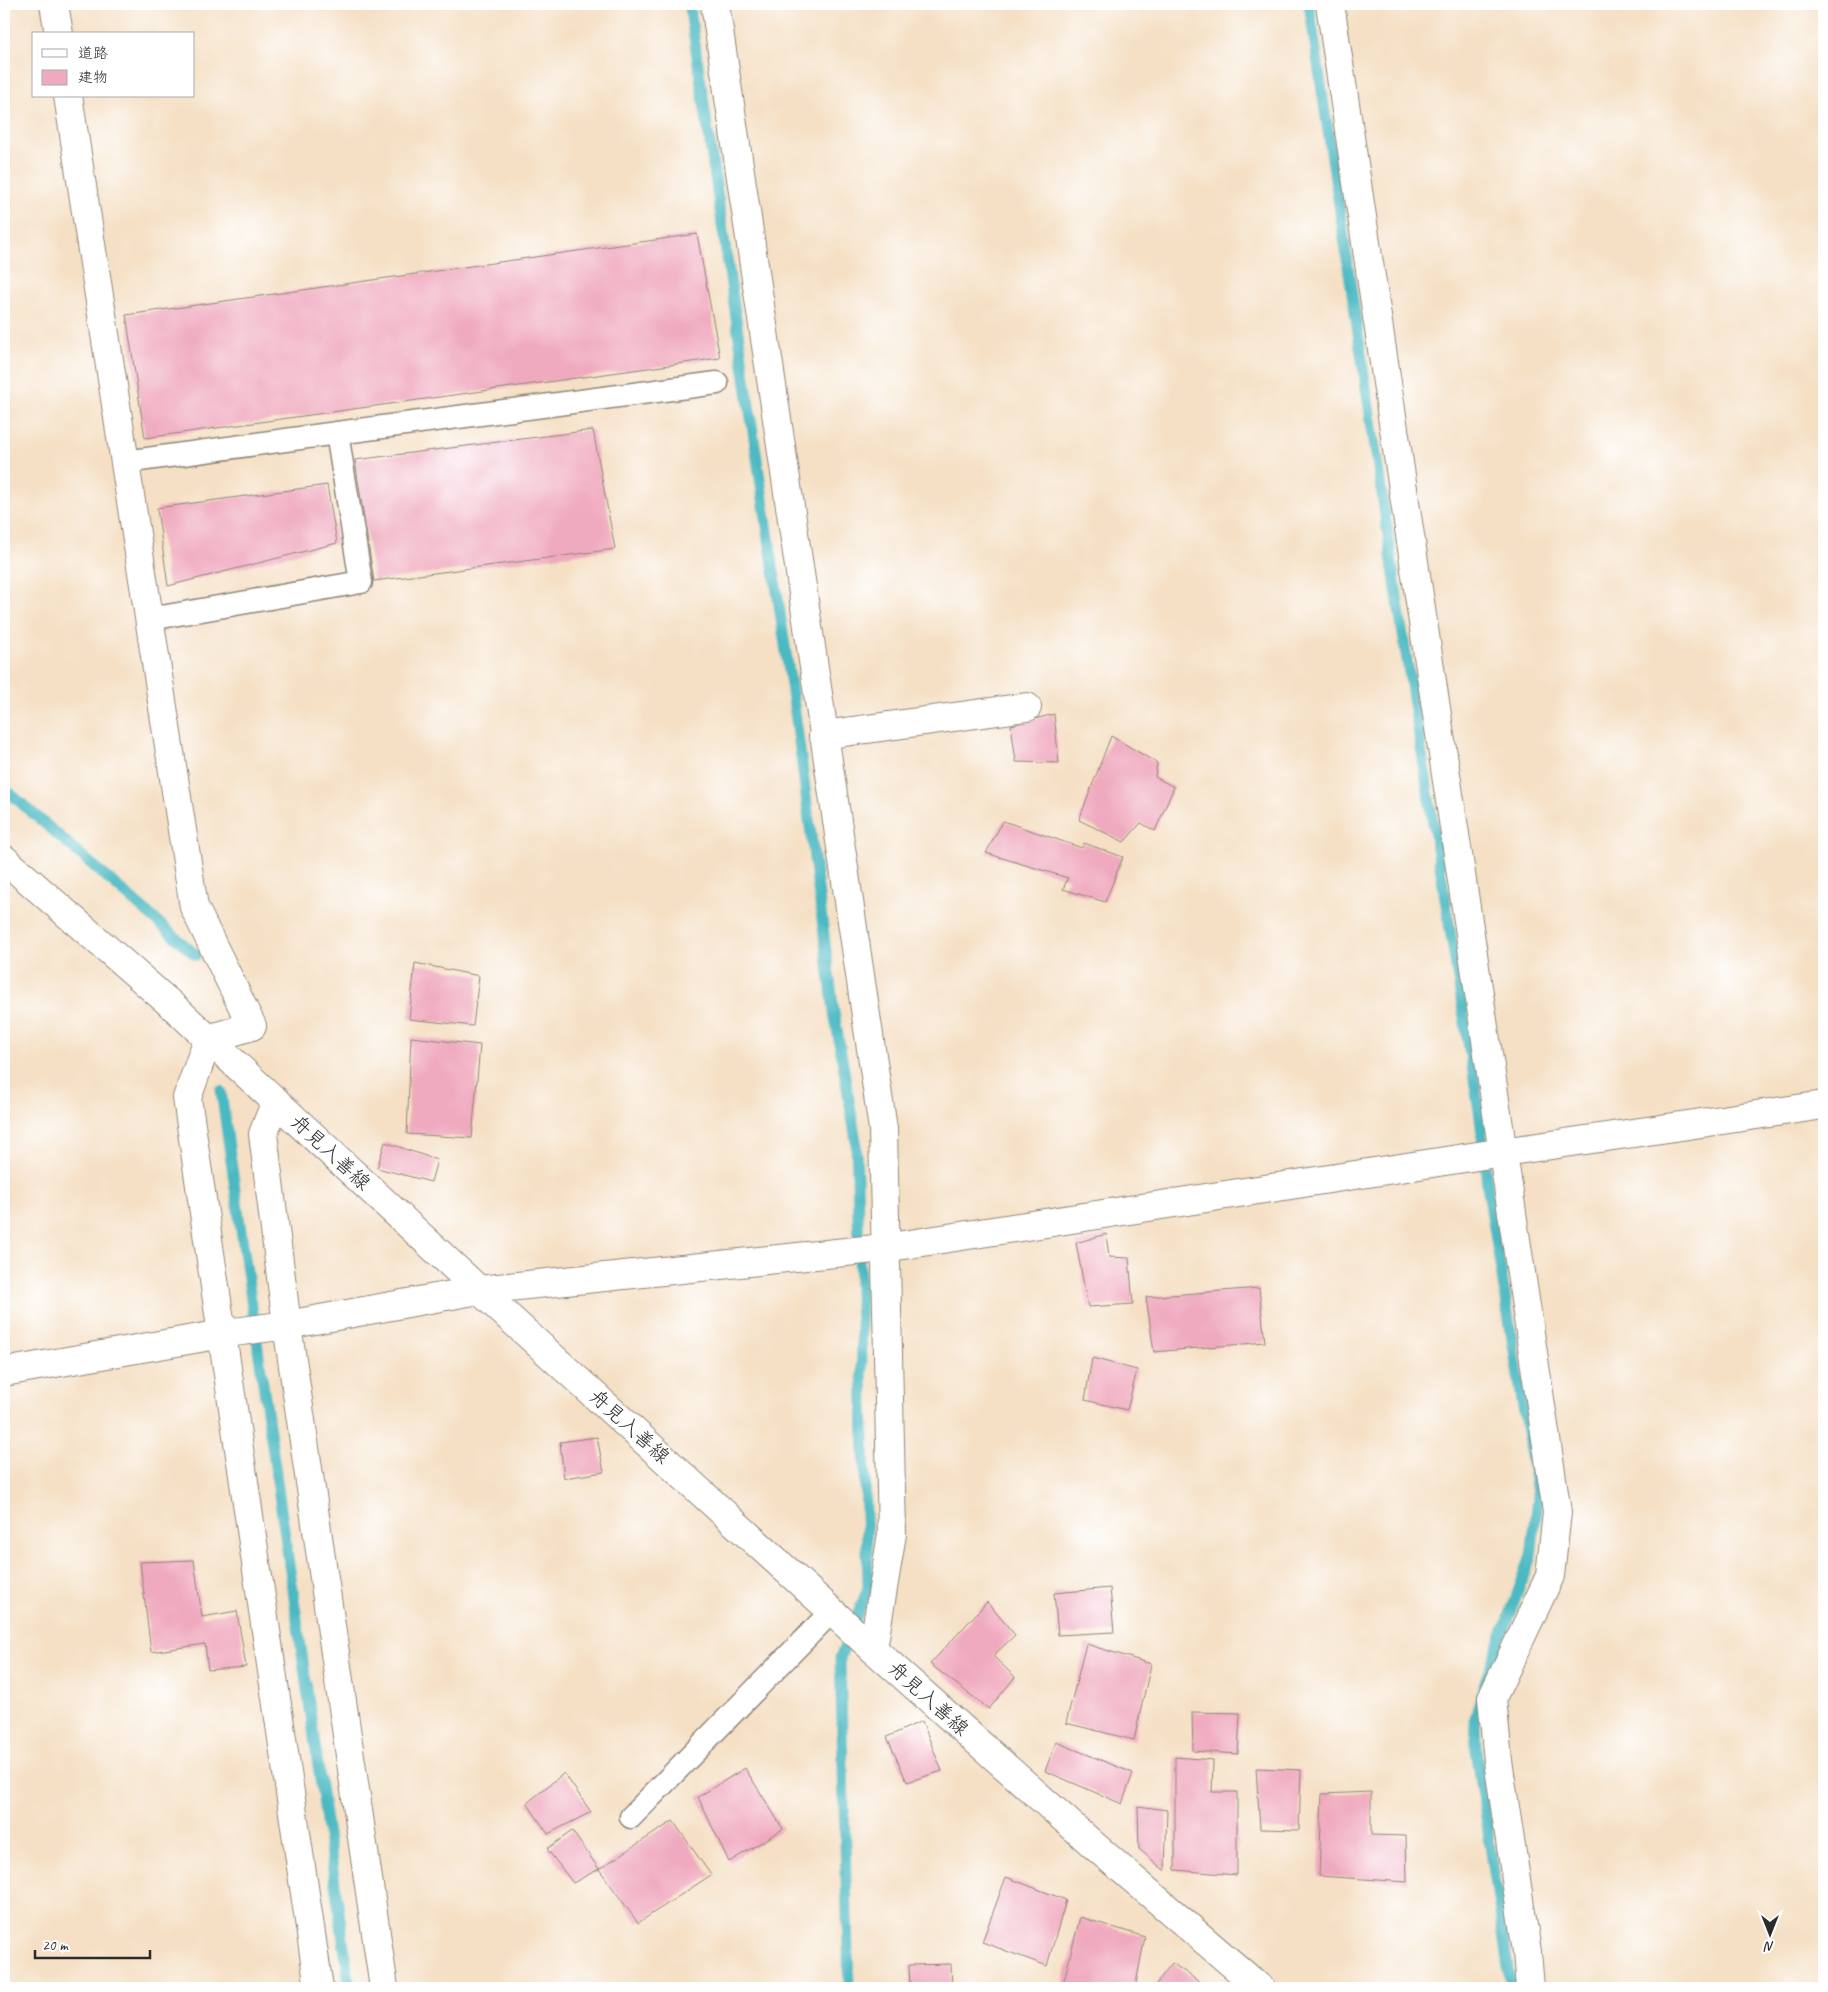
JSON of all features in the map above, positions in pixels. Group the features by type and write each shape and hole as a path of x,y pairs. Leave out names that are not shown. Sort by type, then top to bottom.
{"street":[{"path":"54,4 59,32"},
{"path":"715,4 883,1129 884,1248 892,1534 874,1649"},
{"path":"1330,4 1557,1512 1550,1576 1492,1698 1498,1761 1527,1952 1530,1988"},
{"path":"68,98 194,907 252,1026 208,1039 187,1098 229,1332 319,1988"},
{"path":"824,735 1027,707"},
{"name":"舟見入善線","path":"4,859 168,1002 479,1290 874,1649 1097,1848 1260,1988"},
{"path":"276,1101 263,1134 280,1325 384,1988"},
{"path":"4,1372 479,1290 884,1248 1503,1152 1824,1105"}],"lane":[{"path":"125,462 717,383"},
{"path":"150,619 361,582 337,433"},
{"path":"631,1817 832,1611"}],"building":[{"path":"697,234 720,358 145,438 126,315"},
{"path":"593,430 615,549 374,581 355,460"},
{"path":"327,485 337,543 168,586 157,508"},
{"path":"1054,714 1059,763 1016,762 1011,725"},
{"path":"1111,736 1157,763 1155,777 1174,787 1155,831 1141,823 1124,842 1079,820"},
{"path":"1003,821 1082,848 1084,843 1123,857 1105,902 1063,889 1068,878 986,853"},
{"path":"415,963 479,976 473,1026 409,1019"},
{"path":"411,1037 480,1045 472,1138 407,1134"},
{"path":"385,1142 437,1160 431,1182 377,1168"},
{"path":"1106,1234 1109,1257 1129,1258 1133,1304 1088,1307 1076,1243"},
{"path":"1259,1288 1265,1342 1154,1352 1146,1297"},
{"path":"1092,1358 1137,1370 1127,1410 1085,1400"},
{"path":"597,1437 604,1472 564,1478 560,1442"},
{"path":"194,1560 202,1617 237,1611 246,1667 208,1670 205,1644 151,1652 140,1562"},
{"path":"1110,1588 1114,1632 1058,1635 1054,1593"},
{"path":"987,1602 1015,1635 993,1656 1015,1677 989,1709 930,1664"},
{"path":"1086,1644 1151,1664 1134,1740 1066,1723"},
{"path":"1192,1712 1240,1713 1238,1754 1193,1751"},
{"path":"922,1721 942,1771 907,1782 887,1737"},
{"path":"1056,1742 1133,1773 1122,1804 1045,1771"},
{"path":"1175,1757 1213,1760 1212,1792 1237,1792 1237,1875 1175,1870"},
{"path":"745,1768 783,1829 729,1862 698,1797"},
{"path":"1256,1768 1301,1770 1299,1830 1260,1829"},
{"path":"564,1773 591,1812 548,1834 527,1803"},
{"path":"1371,1792 1371,1835 1406,1836 1407,1882 1319,1876 1322,1794"},
{"path":"1138,1806 1167,1810 1165,1871 1139,1849"},
{"path":"673,1821 711,1875 638,1923 599,1869"},
{"path":"572,1831 599,1869 573,1883 547,1849"},
{"path":"1006,1877 1066,1900 1047,1966 982,1942"},
{"path":"1080,1917 1145,1937 1135,1988 1062,1988"},
{"path":"1172,1963 1208,1988 1153,1988"},
{"path":"951,1964 952,1988 910,1988 909,1965"}],"waterway":[{"path":"689,4 796,719 834,1012 856,1141 868,1588 840,1658 849,1988"},
{"path":"1309,4 1401,623 1480,1117 1487,1185 1538,1499 1531,1556 1486,1679 1475,1718 1476,1750 1511,1988"},
{"path":"4,788 196,955"},
{"path":"221,1091 350,1988"}]}
